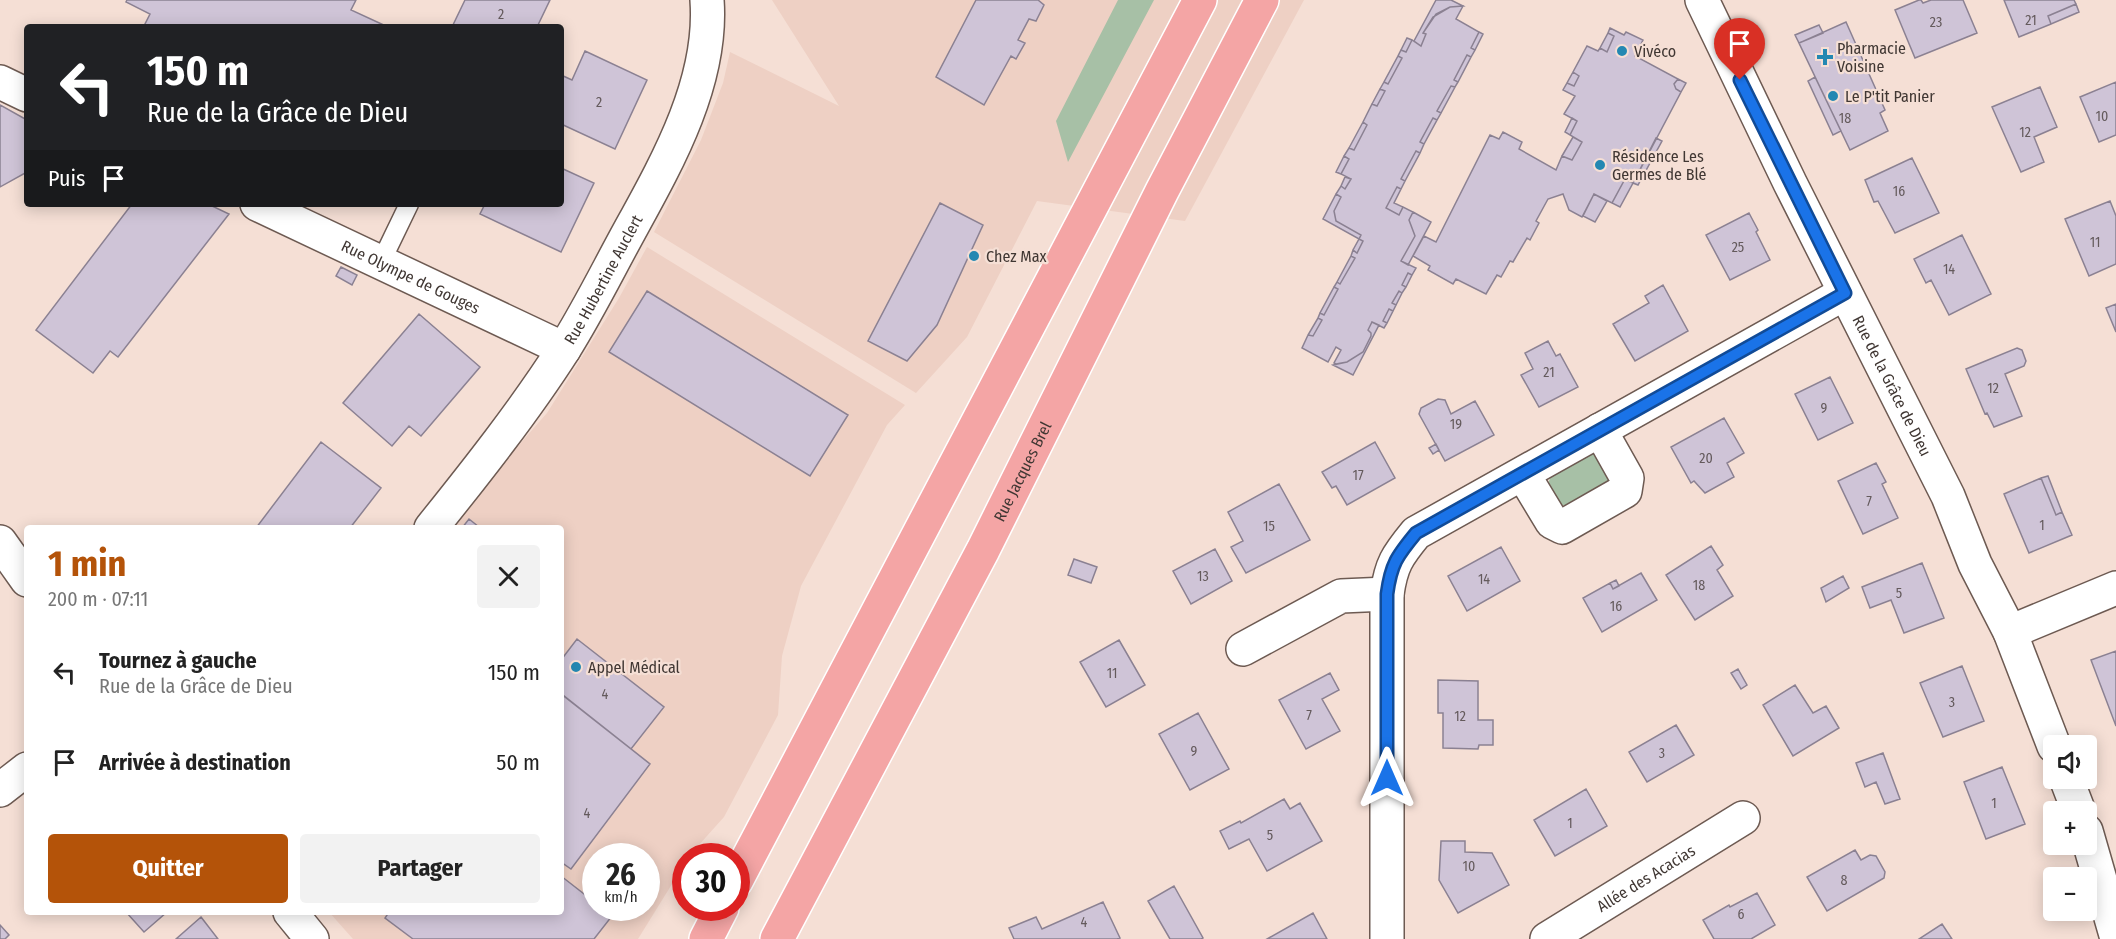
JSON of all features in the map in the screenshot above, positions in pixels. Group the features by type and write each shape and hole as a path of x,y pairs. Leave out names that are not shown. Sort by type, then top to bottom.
{"main road":[{"path":"750,854 1200,0"},
{"name":"Rue Jacques Brel","path":"777,939 983,550 1162,191 1262,0"},
{"path":"706,939 715,921"}],"street":[{"name":"Rue Hubertine Auclert","path":"433,525 564,349 650,194 688,109 699,73 708,15 707,0"},
{"name":"Rue de la Grâce de Dieu","path":"1702,0 1845,293 1914,425 1948,496 1975,564 2010,632 2050,735"},
{"path":"0,82 24,94"},
{"name":"Rue Olympe de Gouges","path":"263,207 564,349"},
{"path":"1387,939 1387,594 1390,571 1400,553 1416,533 1845,293"},
{"path":"1522,474 1551,522 1562,528 1625,491 1627,478 1600,430"},
{"path":"0,542 24,576"},
{"path":"2010,632 2116,588"},
{"path":"1243,649 1341,596 1387,594"},
{"path":"0,790 24,770"},
{"name":"Allée des Acacias","path":"1547,939 1743,818"},
{"path":"2093,855 2116,935"},
{"path":"292,915 312,939"}],"lane":[{"path":"381,262 408,207"}],"shaded area":[{"path":"772,0 1304,0 1185,221 1037,201 967,337 916,393 654,232 701,140 723,83 730,52 839,106"},
{"path":"647,247 905,405 887,425 801,586 782,656 778,715 724,817 701,843 672,843 672,884 660,903 660,843 582,843 582,921 649,921 638,939 353,939 332,915 564,915 564,525 456,525 511,454 547,413 619,298"}],"green space":[{"path":"1118,0 1154,0 1068,162 1056,121"},
{"path":"1593,452 1602,453 1613,474 1609,485 1572,507 1562,505 1548,483 1552,474"}],"building":[{"path":"127,0 356,0 351,10 381,24 145,24 150,14 126,2"},
{"path":"465,0 550,0 538,24 453,24"},
{"path":"976,0 1038,0 1044,5 1036,21 1029,19 1018,40 1025,43 1016,59 1011,56 984,105 936,77"},
{"path":"1436,0 1451,0 1463,6 1450,7 1433,17 1423,33 1426,34 1421,46 1414,41"},
{"path":"1919,0 1923,3 1931,0 1963,0 1977,33 1915,58 1895,10"},
{"path":"2004,0 2074,0 2076,4 2048,16 2051,24 2019,37"},
{"path":"2076,4 2079,12 2051,24 2048,16"},
{"path":"1463,6 1456,19 1479,32 1471,48 1475,50 1471,57 1467,55 1454,80 1458,82 1455,87 1451,86 1437,111 1441,113 1437,120 1433,118 1420,142 1424,144 1420,153 1416,151 1401,179 1405,181 1401,189 1397,187 1386,208 1399,215 1403,207 1413,212 1409,220 1415,236 1401,261 1416,268 1412,275 1408,273 1402,285 1406,287 1402,293 1399,291 1392,303 1396,305 1393,311 1389,309 1383,321 1387,323 1384,328 1372,322 1368,330 1371,336 1363,352 1347,362 1336,364 1334,363 1341,350 1336,347 1328,362 1302,348 1308,335 1313,336 1322,320 1318,318 1320,313 1324,315 1338,289 1334,287 1337,282 1340,284 1355,258 1351,256 1353,250 1357,253 1363,241 1359,239 1361,235 1336,221 1334,211 1341,197 1336,194 1341,186 1345,189 1351,179 1341,174 1349,159 1344,156 1349,148 1354,150 1367,125 1363,122 1372,104 1377,106 1385,91 1380,89 1384,82 1388,84 1402,58 1398,56 1401,50 1406,52 1412,40 1421,46 1426,34 1423,33 1436,14 1450,7"},
{"path":"1846,22 1885,110 1880,113 1888,131 1850,150 1799,43"},
{"path":"1819,25 1823,33 1799,43 1795,35"},
{"name":"Résidence Les Germes de Blé","path":"1610,28 1643,40 1635,56 1678,79 1674,84 1681,92 1633,183 1625,179 1612,203 1594,194 1582,217 1569,210 1563,194 1548,199 1536,221 1539,223 1530,240 1527,238 1513,262 1510,261 1501,277 1497,275 1486,294 1456,279 1453,284 1428,270 1430,266 1413,256 1424,236 1436,242 1490,135 1499,139 1503,132 1522,142 1519,149 1556,170 1562,156 1572,160 1582,142 1570,135 1577,121 1564,114 1575,96 1563,90 1567,83 1574,86 1579,76 1573,72 1587,46 1598,51 1600,48 1607,52 1614,36 1608,33"},
{"path":"1479,32 1483,34 1475,50 1471,48"},
{"path":"1608,33 1614,36 1607,52 1600,48"},
{"path":"1407,38 1412,40 1406,52 1401,50"},
{"path":"585,51 647,80 615,149 564,125 564,76 572,80"},
{"path":"1467,55 1471,57 1458,82 1454,80"},
{"path":"1398,56 1402,58 1388,84 1384,82"},
{"path":"1573,72 1579,76 1574,86 1567,83"},
{"path":"1815,77 1841,131 1833,135 1808,81"},
{"path":"1678,79 1686,83 1681,92 1674,84"},
{"path":"2116,82 2116,135 2099,142 2080,97"},
{"path":"1451,86 1455,87 1441,113 1437,111"},
{"path":"2040,87 2057,127 2034,137 2044,162 2021,172 1992,107"},
{"path":"1380,89 1385,91 1377,106 1372,104"},
{"path":"0,105 24,118 24,174 0,187"},
{"path":"1433,118 1437,120 1424,144 1420,142"},
{"path":"1572,118 1577,121 1570,135 1565,132"},
{"path":"1363,122 1367,125 1354,150 1349,148"},
{"path":"1573,137 1582,142 1572,160 1562,156"},
{"path":"1656,138 1662,141 1638,185 1633,183"},
{"path":"1416,151 1420,153 1405,181 1401,179"},
{"path":"1344,156 1349,159 1341,174 1336,172"},
{"path":"1912,158 1939,213 1895,233 1878,201 1874,202 1865,180"},
{"path":"564,169 594,183 561,252 480,214 484,207 564,207"},
{"path":"1345,177 1351,179 1345,189 1341,186"},
{"path":"1625,179 1633,183 1620,207 1612,203"},
{"path":"1397,187 1401,189 1394,203 1403,207 1399,215 1386,208"},
{"path":"1336,194 1341,197 1334,211 1336,221 1361,235 1359,239 1323,219"},
{"path":"1594,194 1607,201 1595,222 1583,216"},
{"path":"2110,201 2116,216 2116,264 2089,276 2065,219"},
{"path":"940,203 983,225 937,325 907,361 868,341"},
{"path":"130,207 214,207 229,214 118,357 110,351 93,373 36,330"},
{"path":"1413,212 1431,222 1408,265 1401,261 1415,236 1409,220"},
{"path":"1749,213 1770,260 1730,280 1706,235"},
{"path":"1962,235 1991,294 1949,315 1931,280 1926,283 1914,259"},
{"path":"1359,239 1363,241 1357,253 1353,250"},
{"path":"1351,256 1355,258 1340,284 1337,282"},
{"path":"341,267 357,275 352,285 336,276"},
{"path":"1408,273 1412,275 1406,287 1402,285"},
{"path":"1663,285 1688,331 1635,361 1613,324 1649,303 1645,296"},
{"path":"1334,287 1338,289 1324,315 1320,313"},
{"path":"647,291 848,415 810,476 609,352"},
{"path":"1399,291 1402,293 1396,305 1392,303"},
{"path":"2116,304 2116,332 2106,308"},
{"path":"1389,309 1393,311 1387,323 1383,321"},
{"path":"419,314 480,367 421,436 409,426 392,446 343,403"},
{"path":"1318,318 1322,320 1313,336 1308,335"},
{"path":"1372,322 1379,325 1353,375 1333,365 1347,362 1363,352 1371,336 1368,330"},
{"path":"1548,341 1556,356 1560,354 1578,387 1539,407 1521,375 1533,369 1525,353"},
{"path":"2017,348 2022,350 2026,361 2024,366 2005,374 2022,416 1994,427 1987,413 1985,414 1966,369"},
{"path":"1830,377 1853,423 1818,440 1795,394"},
{"path":"1438,399 1445,400 1451,414 1475,401 1494,435 1445,461 1419,414 1421,408"},
{"path":"1724,418 1744,453 1727,463 1734,477 1705,493 1694,481 1691,483 1671,447"},
{"path":"321,442 381,488 352,525 258,525"},
{"path":"1375,442 1395,478 1347,505 1336,486 1332,488 1322,472"},
{"path":"1436,444 1439,450 1433,454 1429,448"},
{"path":"1876,463 1886,482 1882,484 1898,518 1863,534 1838,481"},
{"path":"2048,476 2062,512 2056,515 2041,478"},
{"path":"2041,478 2056,515 2062,512 2072,535 2029,553 2004,494"},
{"path":"1279,484 1310,540 1246,573 1231,547 1243,541 1228,512"},
{"path":"469,519 476,525 464,525"},
{"path":"1711,546 1723,565 1717,570 1733,596 1695,620 1666,575"},
{"path":"1501,547 1520,581 1467,611 1448,576"},
{"path":"1215,549 1232,581 1191,604 1173,571"},
{"path":"1074,559 1097,567 1091,583 1068,575"},
{"path":"1922,563 1944,618 1904,633 1891,600 1870,608 1862,587"},
{"path":"1641,573 1657,600 1602,632 1583,598 1610,583 1613,589"},
{"path":"1843,576 1849,588 1826,602 1821,588"},
{"path":"1616,580 1619,586 1613,589 1610,583"},
{"path":"577,639 664,707 631,749 564,696 564,656"},
{"path":"1119,640 1145,685 1106,707 1080,662"},
{"path":"2116,651 2116,726 2091,660"},
{"path":"1962,666 1984,721 1943,737 1920,683"},
{"path":"1738,669 1747,685 1741,689 1731,673"},
{"path":"1330,673 1339,690 1322,699 1340,731 1306,749 1279,700"},
{"path":"1438,680 1478,681 1478,720 1493,720 1493,745 1479,745 1478,749 1443,748 1443,713 1438,713"},
{"path":"1795,685 1813,713 1826,706 1839,728 1793,756 1763,705"},
{"path":"564,696 650,764 591,843 582,843 582,854 571,869 564,864"},
{"path":"1198,713 1229,769 1190,790 1159,734"},
{"path":"1676,725 1694,755 1647,782 1629,752"},
{"path":"1883,753 1900,799 1885,804 1876,782 1865,787 1856,763"},
{"path":"2002,767 2025,824 1986,839 1964,782"},
{"path":"1586,789 1607,826 1555,856 1534,820"},
{"path":"1284,799 1290,809 1300,803 1322,841 1267,871 1249,839 1229,849 1220,831 1240,821 1241,823"},
{"path":"1441,841 1465,841 1465,852 1492,853 1509,885 1458,913 1439,880"},
{"path":"1855,850 1861,860 1870,855 1876,856 1885,872 1884,878 1827,911 1807,877"},
{"path":"564,878 582,892 582,921 608,921 594,939 413,939 385,918 387,915 564,915"},
{"path":"1174,886 1203,938 1170,939 1148,901"},
{"path":"1757,893 1775,925 1751,939 1714,939 1703,920"},
{"path":"1103,902 1120,938 1014,939 1009,928 1036,917 1042,929"},
{"path":"1313,913 1327,939 1267,939"},
{"path":"129,915 164,915 144,932"},
{"path":"201,917 218,939 176,939"},
{"path":"1942,924 1952,939 1919,939"},
{"path":"0,925 9,935 5,939 0,939"}],"place":[{"name":"Vivéco","path":"1622,51"},
{"name":"Pharmacie Voisine","path":"1825,57"},
{"name":"Le P'tit Panier","path":"1833,96"},
{"name":"Résidence Les Germes de Blé","path":"1600,165"},
{"name":"Chez Max","path":"974,256"},
{"name":"Appel Médical","path":"576,667"}],"route":[{"path":"1387,778 1387,594 1390,571 1400,553 1416,533 1845,293 1740,80"}]}
